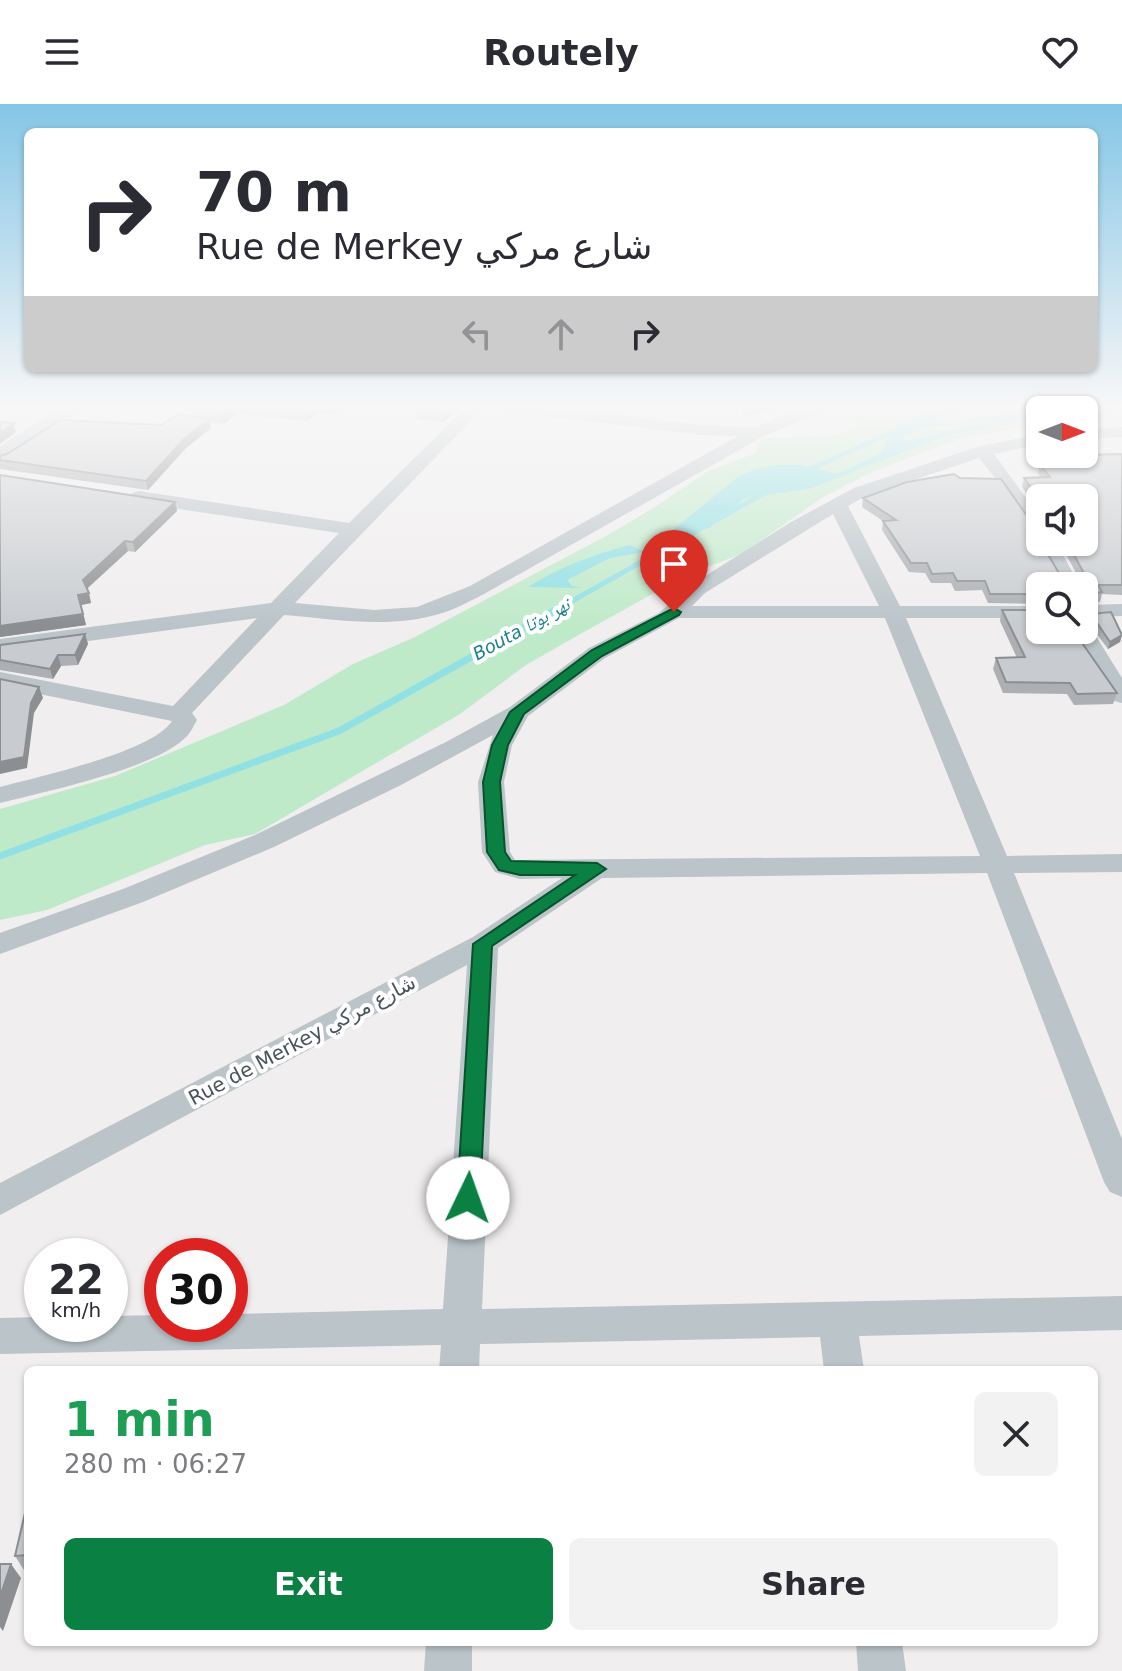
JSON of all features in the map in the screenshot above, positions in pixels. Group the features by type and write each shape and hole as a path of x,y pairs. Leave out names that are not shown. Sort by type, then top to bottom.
{"street":[{"path":"178,714 403,479"},
{"path":"0,646 281,608 374,616 435,609 477,590 674,479"},
{"path":"0,944 105,908 244,850 418,769 518,712 597,653 674,612 698,589 860,492 899,479"},
{"path":"1006,479 1026,510"},
{"path":"123,494 353,529"},
{"path":"838,505 893,612 997,864 1122,1182"},
{"path":"1098,611 1122,610"},
{"path":"674,612 1026,612"},
{"path":"1090,644 1122,696"},
{"path":"0,679 178,714 185,720 178,735 145,752 0,795"},
{"path":"518,712 500,745 491,782 496,852 505,866 520,870 1122,863"},
{"name":"Rue de Merkey شارع مركي","path":"0,1200 483,944 597,869"},
{"path":"459,1366 483,944"},
{"path":"0,1336 1122,1313"},
{"path":"837,1319 843,1366"},
{"path":"448,1671 449,1646"},
{"path":"879,1646 882,1671"}],"green space":[{"path":"696,479 858,479 823,497 743,553 683,577 526,665 460,714 255,834 205,845 47,910 0,920 0,809 115,776 284,705 353,664 415,637 606,536"}],"water":[{"path":"735,479 834,479 809,489 745,498 709,528 664,543 660,540"},
{"path":"630,545 645,552 610,558 567,580 572,586 583,588 528,587 578,562"}],"building":[{"path":"0,479 27,479 175,502 133,542 125,541 83,580 89,593 78,595 83,614 0,626"},
{"path":"924,479 1001,479 1026,514 1026,556 1049,556 1058,572 1026,572 1026,594 990,594 985,581 957,581 953,573 932,574 927,563 911,563 883,521 896,520 863,498"},
{"path":"1025,479 1122,479 1122,585 1098,585 1098,572 1083,572 1075,556 1098,556 1098,484 1028,484"},
{"path":"1002,610 1026,610 1026,644 1083,644 1117,693 1077,694 1070,683 1006,682 996,658 1025,657"},
{"path":"1111,612 1122,635 1110,642 1098,624 1098,613"},
{"path":"85,634 75,655 58,655 50,669 0,660 0,645"},
{"path":"0,679 39,687 31,703 24,757 0,762"},
{"path":"24,1517 24,1555 15,1556"},
{"path":"0,1564 11,1564 0,1597"}],"waterway":[{"name":"Bouta نهر بوتا","path":"716,520 774,488"},
{"name":"Bouta نهر بوتا","path":"556,610 700,529"},
{"name":"Bouta نهر بوتا","path":"0,856 339,731 559,608"}],"route":[{"path":"468,1198 483,944 597,869 520,870 505,866 496,852 491,782 500,745 518,712 597,653 674,612"}]}
